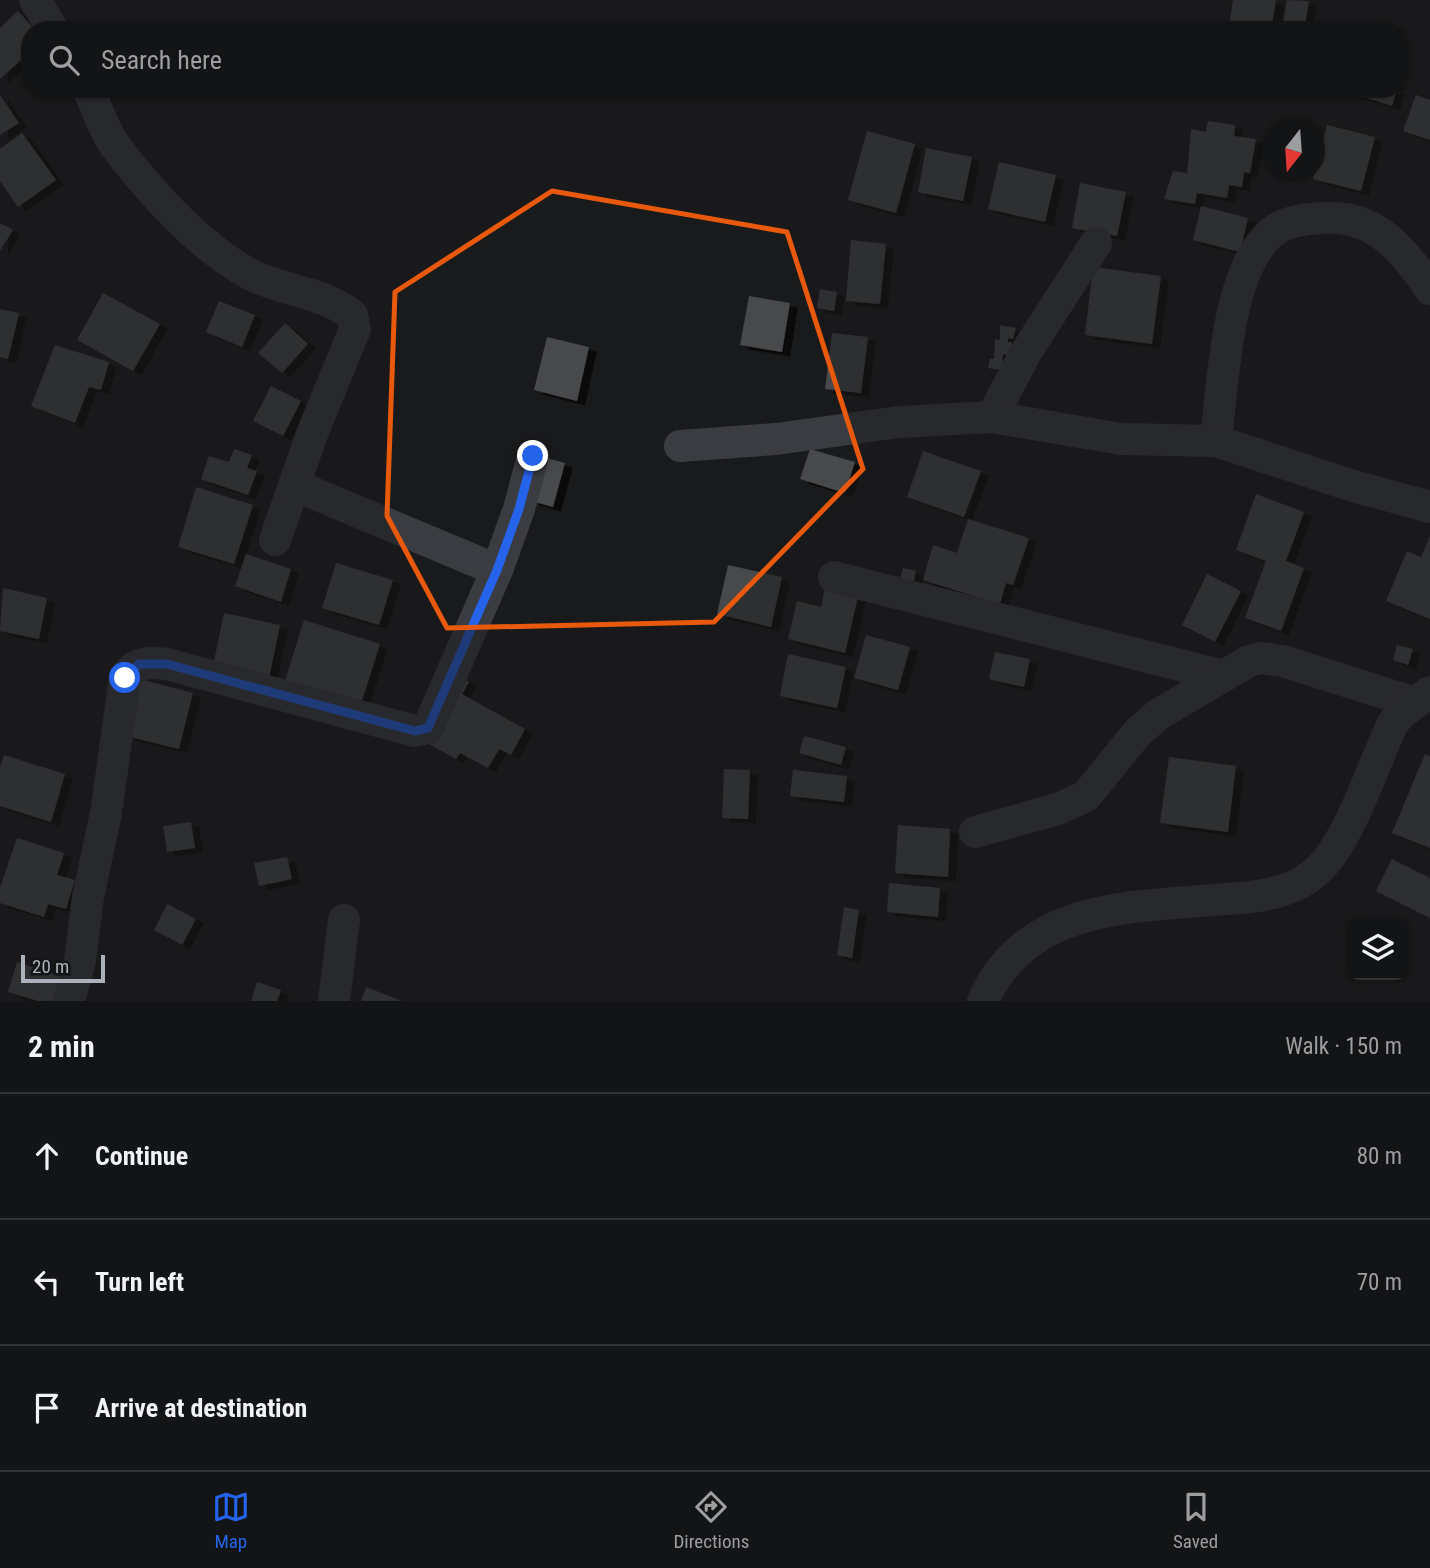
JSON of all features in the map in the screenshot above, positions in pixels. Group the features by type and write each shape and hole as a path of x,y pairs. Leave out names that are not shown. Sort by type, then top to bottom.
{"street":[{"path":"35,0 48,21"},
{"path":"92,98 115,146 177,216 210,247 250,275 298,289 352,315 355,329 275,540"},
{"path":"1216,441 1231,331 1241,284 1254,254 1276,230 1308,218 1340,218 1377,228 1413,263 1430,289"},
{"path":"992,417 1026,352 1096,243"},
{"path":"680,446 776,439 898,422 992,417 1121,439 1216,441 1349,485 1430,507"},
{"path":"69,1001 80,961 88,897 106,813 120,704 125,678 130,669 139,664 167,664 415,731 428,728 497,570 519,509 533,456"},
{"path":"294,485 497,570"},
{"path":"834,577 1223,676"},
{"path":"975,832 1058,809 1086,796 1138,732 1184,696 1249,661 1272,658 1422,698"},
{"path":"983,1001 990,984 1024,945 1070,920 1090,913 1122,908 1261,897 1293,887 1319,869 1340,843 1392,725 1422,698"},
{"path":"334,1001 344,920"}],"highlighted area":[{"path":"552,191 787,232 863,469 714,622 447,628 387,516 395,292"}],"building":[{"path":"1233,0 1276,0 1272,21 1230,21"},
{"path":"1287,0 1309,1 1306,21 1284,21"},
{"path":"18,11 27,21 21,21 21,60 0,79 0,28"},
{"path":"0,95 19,123 0,135"},
{"path":"1416,95 1430,100 1430,140 1403,131"},
{"path":"1367,98 1394,98 1392,106"},
{"path":"1208,121 1235,125 1234,136 1256,139 1250,173 1244,172 1242,187 1229,185 1227,198 1197,193 1195,204 1164,199 1173,171 1187,173 1191,129 1206,132"},
{"path":"1327,125 1375,137 1361,191 1325,182"},
{"path":"867,131 915,144 896,213 848,200"},
{"path":"22,133 56,180 18,207 0,181 0,149"},
{"path":"926,148 972,157 963,201 918,192"},
{"path":"999,162 1056,175 1045,222 988,209"},
{"path":"1080,183 1126,192 1117,236 1072,228"},
{"path":"1201,206 1248,218 1240,252 1193,240"},
{"path":"0,223 13,230 0,251"},
{"path":"851,240 886,244 880,304 846,301"},
{"path":"1093,267 1161,276 1152,344 1085,335"},
{"path":"820,289 837,292 834,311 817,308"},
{"path":"103,293 160,324 133,371 77,340"},
{"path":"749,296 790,303 782,352 740,345"},
{"path":"219,301 255,315 242,347 206,332"},
{"path":"0,309 19,313 8,359 0,357"},
{"path":"285,323 308,344 282,373 258,353"},
{"path":"1000,325 1016,328 1013,339 1008,338 1008,342 1012,342 1010,356 1003,354 1002,361 1007,361 1005,371 988,368 990,359 994,359 995,339 1000,340"},
{"path":"832,333 868,337 861,393 825,389"},
{"path":"547,337 589,347 577,401 534,390"},
{"path":"55,345 109,362 101,390 89,387 75,423 31,406"},
{"path":"271,386 301,401 283,436 253,421"},
{"path":"234,449 252,455 247,468 257,471 248,495 201,479 209,456 229,462"},
{"path":"810,449 855,462 845,493 800,479"},
{"path":"923,451 981,471 964,517 907,497"},
{"path":"543,457 565,463 553,507 531,501"},
{"path":"196,487 253,505 234,564 178,547"},
{"path":"1256,494 1304,512 1286,561 1304,568 1281,631 1245,618 1266,561 1236,550"},
{"path":"968,519 1029,538 1013,585 1006,583 1000,604 923,580 933,545 957,553"},
{"path":"1430,536 1430,619 1386,601 1407,551 1421,557"},
{"path":"246,554 291,569 281,602 235,586"},
{"path":"336,563 393,580 379,625 322,608"},
{"path":"728,565 782,577 771,627 717,614"},
{"path":"903,568 916,571 912,588 898,585"},
{"path":"1207,574 1241,591 1215,642 1182,625"},
{"path":"3,588 47,598 39,639 0,631"},
{"path":"825,588 858,596 845,653 788,639 797,601 821,607"},
{"path":"224,613 280,625 269,678 213,666"},
{"path":"304,620 380,644 360,707 284,684"},
{"path":"866,635 910,647 898,690 854,678"},
{"path":"1397,645 1413,649 1408,665 1393,660"},
{"path":"995,652 1030,659 1024,687 989,679"},
{"path":"788,654 846,667 837,708 780,696"},
{"path":"457,675 469,682 462,694 525,729 511,755 499,749 488,768 460,753 456,759 429,744"},
{"path":"140,679 193,693 179,749 126,736"},
{"path":"804,736 846,747 841,765 799,753"},
{"path":"1425,754 1430,756 1430,848 1392,833"},
{"path":"4,755 65,774 51,822 0,806 0,767"},
{"path":"1169,757 1236,766 1228,832 1160,823"},
{"path":"724,769 750,770 748,819 722,818"},
{"path":"793,770 847,776 844,802 790,796"},
{"path":"191,822 195,848 167,852 163,826"},
{"path":"898,825 950,829 948,877 895,873"},
{"path":"17,838 64,853 57,875 75,880 66,909 48,904 44,917 0,903 0,888"},
{"path":"287,857 292,879 259,886 254,863"},
{"path":"1392,859 1430,878 1430,918 1376,891"},
{"path":"889,883 940,888 938,917 887,912"},
{"path":"167,904 196,919 182,945 154,930"},
{"path":"844,907 859,910 852,958 837,955"},
{"path":"17,962 63,977 55,1001 38,1001 8,992"},
{"path":"257,982 281,990 277,1001 251,1001"},
{"path":"366,987 402,1001 361,1001"}],"route":[{"path":"125,678 130,669 139,664 167,664 415,731 428,728 435,718 497,570 519,509 533,456"}]}
